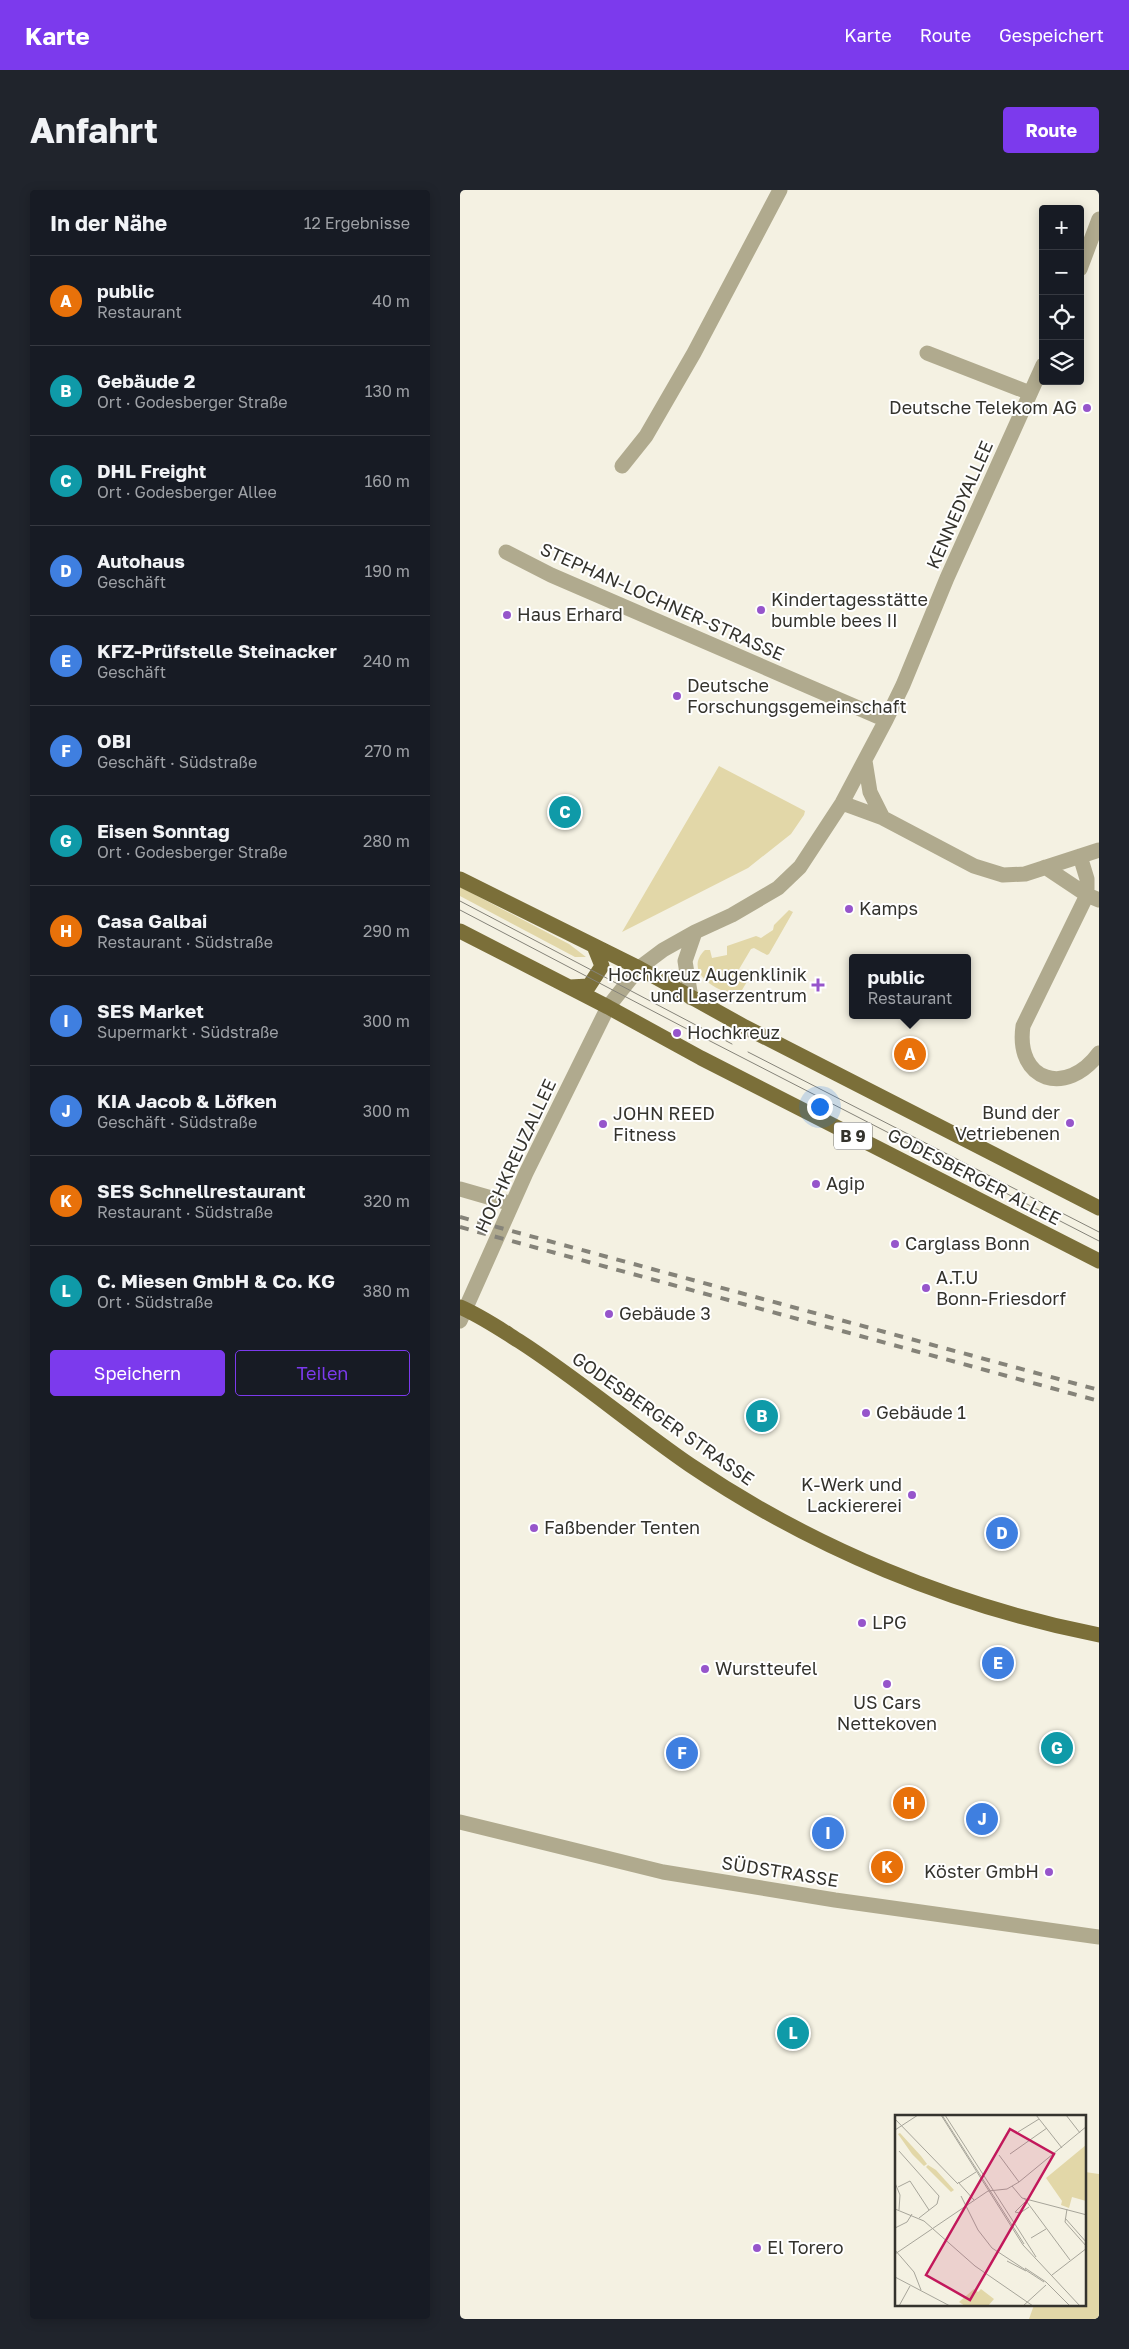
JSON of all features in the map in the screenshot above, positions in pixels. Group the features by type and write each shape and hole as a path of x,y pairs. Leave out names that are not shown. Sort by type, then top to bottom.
{"main road":[{"name":"GODESBERGER ALLEE","path":"460,879 639,968 691,998 1099,1208"},
{"name":"GODESBERGER ALLEE","path":"460,931 608,1007 701,1058 1099,1261"},
{"path":"569,987 589,986 602,966 594,946"},
{"name":"GODESBERGER STRASSE","path":"462,1312 548,1360 704,1474 743,1500 806,1534 897,1575 956,1597 1055,1626 1099,1635"}],"street":[{"path":"622,466 646,436 694,353 780,190"},
{"path":"1084,258 1099,219"},
{"path":"927,353 1030,393"},
{"name":"KENNEDYALLEE","path":"608,1007 639,968 662,950 732,915 778,888 800,867 842,803 886,720 1039,374"},
{"name":"STEPHAN-LOCHNER-STRASSE","path":"506,552 550,575 886,720"},
{"path":"865,761 870,792 883,818"},
{"path":"842,803 883,818 986,871 1013,875 1099,850"},
{"path":"1080,856 1093,898 1023,1026 1021,1040 1025,1059 1036,1073 1052,1080 1068,1079 1083,1070 1099,1053"},
{"path":"1045,867 1093,898"},
{"path":"691,998 685,961 695,932"},
{"name":"HOCHKREUZALLEE","path":"462,1312 512,1204 608,1007"},
{"path":"460,1189 512,1204"},
{"name":"SÜDSTRASSE","path":"460,1822 663,1872 835,1900 1099,1937"}],"shaded area":[{"path":"719,766 805,811 804,815 791,834 748,868 622,932"},
{"path":"460,887 569,944 586,957 575,957 460,896"},
{"path":"789,910 793,912 769,954 767,955 754,948 751,949 738,971 748,980 739,995 713,986 700,973 698,966 699,958 705,950 710,950 712,958 727,955 727,946 756,936 761,938 773,930 774,925"},
{"path":"1086,2172 1099,2174 1099,2319 1029,2319 1034,2306 1086,2306"}],"tram line":[{"path":"460,901 732,1044"},
{"path":"460,910 1099,1241"},
{"path":"748,1052 1099,1232"}],"railway":[{"path":"460,1217 1099,1390"},
{"path":"460,1227 1099,1401"}],"place":[{"name":"Deutsche Telekom AG","path":"1087,408"},
{"name":"Kindertagesstätte bumble bees II","path":"761,610"},
{"name":"Haus Erhard","path":"507,615"},
{"name":"Deutsche Forschungsgemeinschaft","path":"677,696"},
{"name":"DHL Freight","path":"565,812"},
{"name":"Kamps","path":"849,909"},
{"name":"Hochkreuz Augenklinik und Laserzentrum","path":"818,985"},
{"name":"Hochkreuz","path":"677,1033"},
{"name":"public","path":"910,1054"},
{"name":"Bund der Vetriebenen","path":"1070,1123"},
{"name":"JOHN REED Fitness","path":"603,1124"},
{"name":"Agip","path":"816,1184"},
{"name":"Carglass Bonn","path":"895,1244"},
{"name":"A.T.U Bonn-Friesdorf","path":"926,1288"},
{"name":"Gebäude 3","path":"609,1314"},
{"name":"Gebäude 1","path":"866,1413"},
{"name":"Gebäude 2","path":"762,1416"},
{"name":"K-Werk und Lackiererei","path":"912,1495"},
{"name":"Faßbender Tenten","path":"534,1528"},
{"name":"Autohaus","path":"1002,1533"},
{"name":"LPG","path":"862,1623"},
{"name":"KFZ-Prüfstelle Steinacker","path":"998,1663"},
{"name":"Wurstteufel","path":"705,1669"},
{"name":"US Cars Nettekoven","path":"887,1684"},
{"name":"Eisen Sonntag","path":"1057,1748"},
{"name":"OBI","path":"682,1753"},
{"name":"Casa Galbai","path":"909,1803"},
{"name":"KIA Jacob & Löfken","path":"982,1819"},
{"name":"SES Market","path":"828,1833"},
{"name":"SES Schnellrestaurant","path":"887,1867"},
{"name":"Köster GmbH","path":"1049,1872"},
{"name":"C. Miesen GmbH & Co. KG","path":"793,2033"},
{"name":"El Torero","path":"757,2248"}]}
